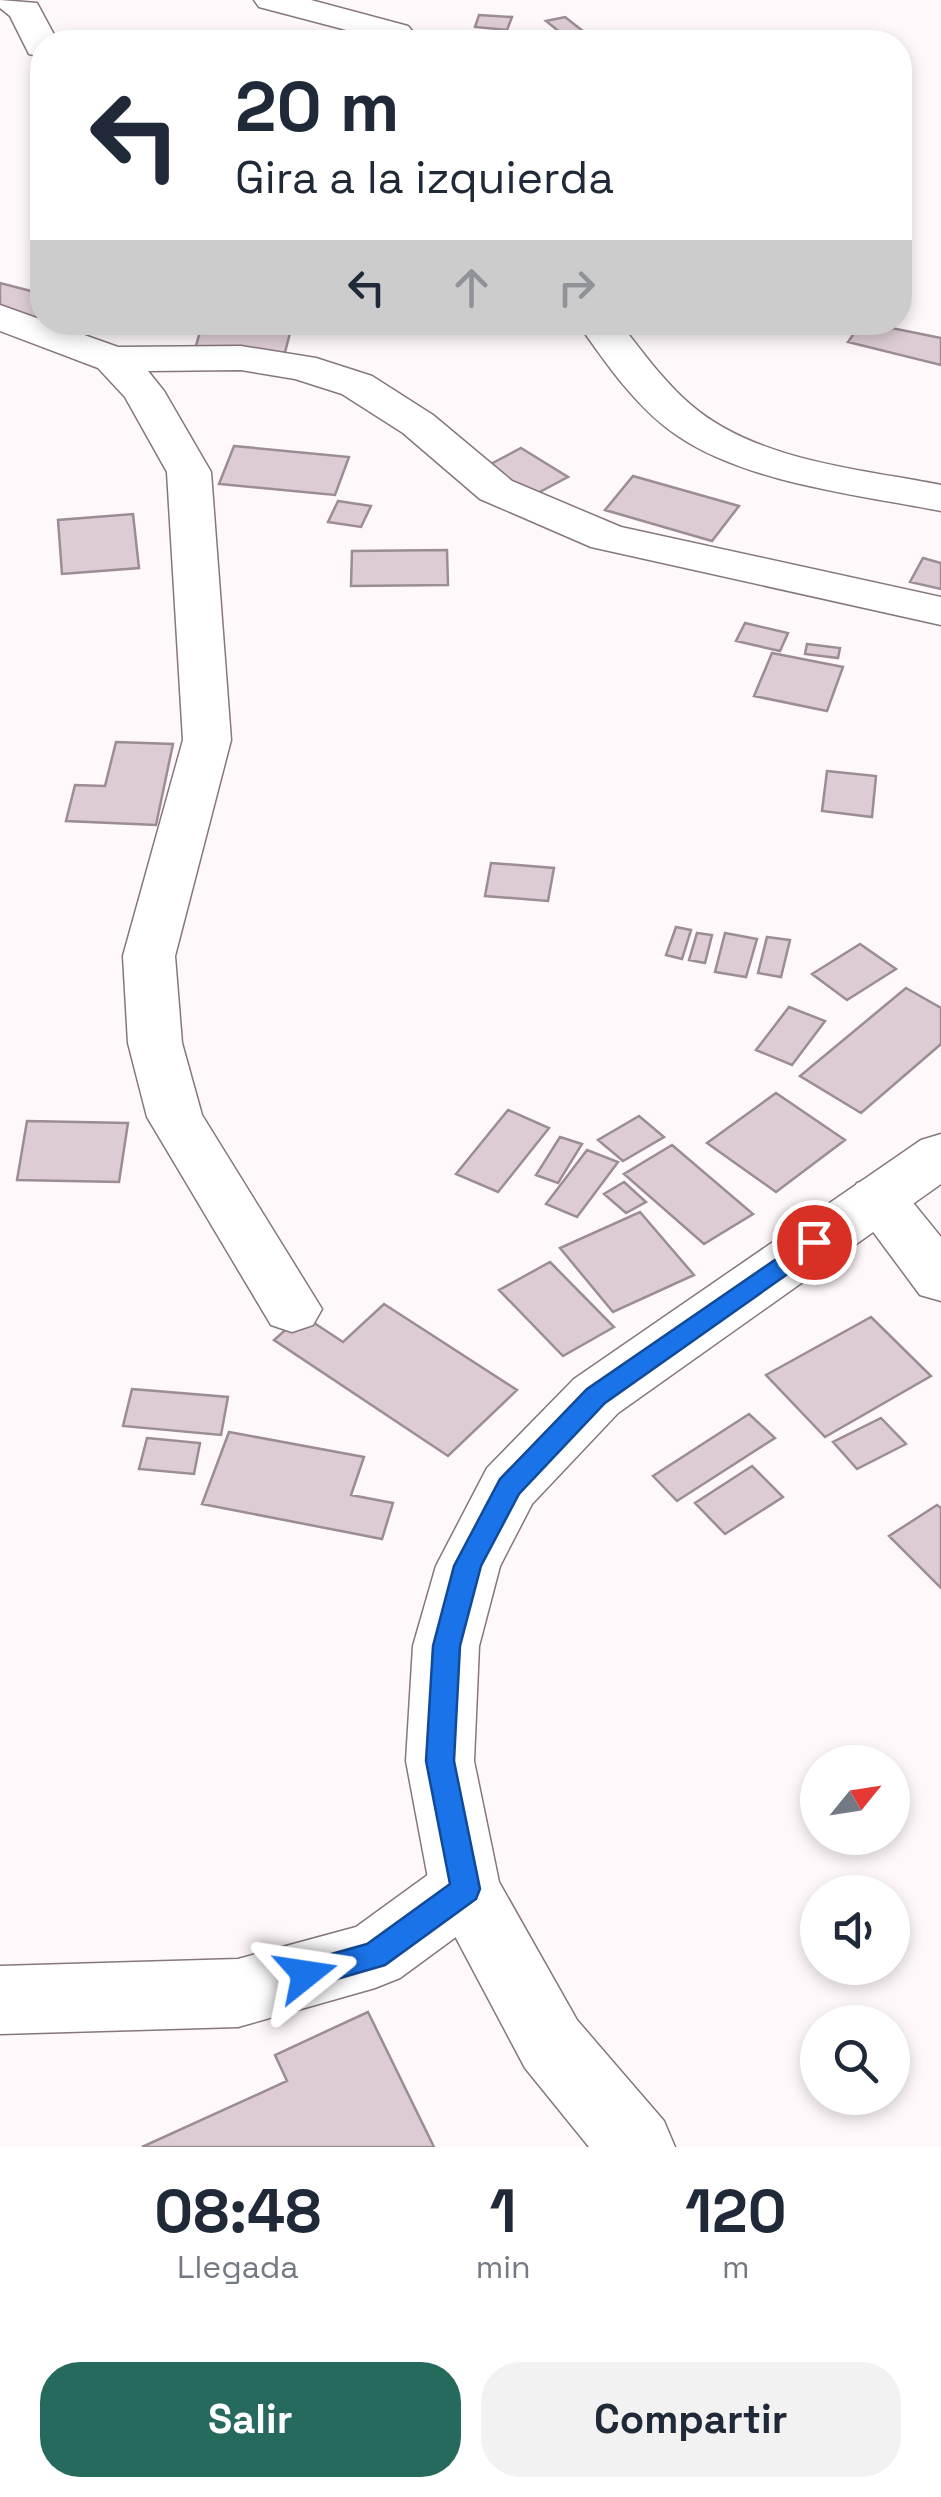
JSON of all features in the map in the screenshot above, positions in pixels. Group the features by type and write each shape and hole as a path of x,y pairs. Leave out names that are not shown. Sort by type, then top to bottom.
{"street":[{"path":"11,0 25,10 34,30"},
{"path":"270,0 385,30"},
{"path":"0,317 30,328"},
{"path":"48,335 113,359 241,358 301,367 357,385 418,424 496,490 608,537 941,611"},
{"path":"608,335 658,396 708,436 812,471 941,498"},
{"path":"113,359 143,390 189,472 207,740 149,956 154,1043 175,1117 292,1309"},
{"path":"637,2147 551,2044 465,1889 440,1761 446,1646 468,1566 510,1486 596,1396 941,1154"},
{"path":"877,1198 941,1279"},
{"path":"0,2000 238,1993 374,1956 465,1889"}],"building":[{"path":"479,15 512,17 507,30 475,27"},
{"path":"565,17 582,30 557,30 546,21"},
{"path":"0,283 30,291 30,316 0,309"},
{"path":"912,332 941,338 941,365 848,342 853,335"},
{"path":"199,335 290,335 284,356 194,352"},
{"path":"234,446 349,457 335,495 219,484"},
{"path":"521,448 568,477 532,496 485,467"},
{"path":"633,476 739,506 712,541 605,510"},
{"path":"338,501 371,506 361,527 328,522"},
{"path":"133,514 139,568 62,574 58,520"},
{"path":"447,550 448,585 351,586 352,551"},
{"path":"923,558 941,563 941,589 910,582"},
{"path":"745,623 788,633 780,651 736,641"},
{"path":"807,644 840,648 838,658 805,654"},
{"path":"772,653 843,667 827,711 754,696"},
{"path":"116,742 173,744 156,825 66,821 75,785 105,786"},
{"path":"827,771 876,776 872,817 822,811"},
{"path":"491,863 554,868 548,901 485,896"},
{"path":"676,927 691,930 682,959 666,955"},
{"path":"697,933 712,935 705,963 689,960"},
{"path":"725,933 757,939 746,977 715,972"},
{"path":"767,937 790,940 781,977 758,973"},
{"path":"860,944 896,969 847,1000 812,974"},
{"path":"906,988 941,1008 941,1044 861,1113 800,1076"},
{"path":"789,1007 825,1021 792,1065 756,1050"},
{"path":"776,1093 845,1140 776,1192 707,1143"},
{"path":"508,1110 549,1128 498,1192 456,1174"},
{"path":"639,1116 664,1137 623,1161 598,1140"},
{"path":"27,1121 128,1123 119,1182 17,1180"},
{"path":"560,1137 582,1144 558,1183 536,1175"},
{"path":"672,1145 753,1214 704,1244 624,1174"},
{"path":"587,1150 618,1162 577,1217 546,1204"},
{"path":"624,1182 646,1202 626,1213 604,1194"},
{"path":"640,1212 694,1275 613,1312 560,1248"},
{"path":"550,1262 614,1327 563,1356 499,1290"},
{"path":"384,1304 517,1390 448,1456 274,1340 302,1315 343,1342"},
{"path":"871,1317 931,1376 825,1437 766,1375"},
{"path":"132,1389 228,1397 221,1435 123,1426"},
{"path":"749,1414 775,1438 677,1501 653,1476"},
{"path":"881,1418 906,1444 857,1469 833,1442"},
{"path":"229,1432 364,1457 351,1495 393,1503 382,1539 202,1504"},
{"path":"147,1438 200,1443 194,1474 139,1469"},
{"path":"752,1466 783,1497 725,1534 695,1503"},
{"path":"937,1505 941,1508 941,1588 889,1536"},
{"path":"368,2012 434,2147 142,2147 287,2081 275,2055"}],"route":[{"path":"306,1974 374,1956 465,1889 440,1761 446,1646 468,1566 510,1486 596,1396 814,1242"}]}
